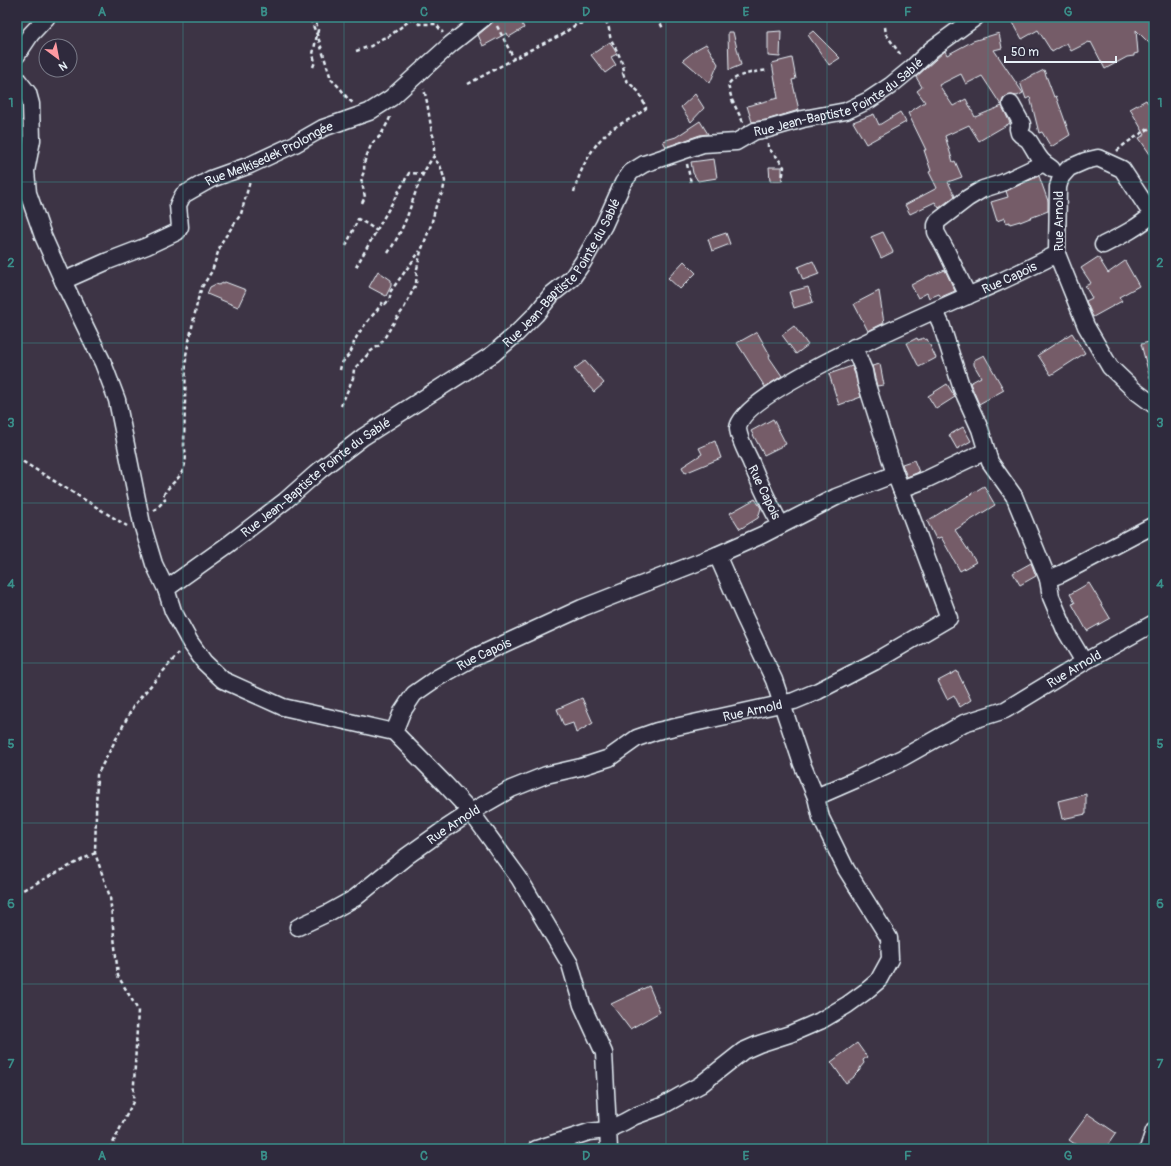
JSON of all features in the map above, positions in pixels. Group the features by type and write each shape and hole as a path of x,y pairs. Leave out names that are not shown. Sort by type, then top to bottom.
{"street":[{"path":"17,55 31,34 47,17"},
{"name":"Rue Jean-Baptiste Pointe du Sablé","path":"166,589 229,544 285,501 320,470 363,436 493,354 516,334 536,314 552,294 572,278 604,225 623,183 631,172 644,164 703,144 736,142 755,131 768,129 803,119 846,111 869,100 890,86 932,49 976,17"},
{"name":"Rue Melkisedek Prolongée","path":"63,281 177,232 180,227 178,205 183,195 211,179 250,165 295,144 323,128 370,112 388,100 455,40 490,20"},
{"path":"17,79 28,93 31,104 32,140 26,171 28,193 43,236 103,363 117,400 144,531 154,564 166,589 173,610 190,642 204,662 223,680 283,707 394,732 471,812 519,878 570,964 582,1005 604,1053 609,1149"},
{"path":"1011,104 1022,124 1022,126 1018,129 1019,133 1029,140 1034,150 1044,163 1061,177"},
{"name":"Rue Arnold","path":"1154,213 1147,207 1122,169 1098,158 1069,168 1061,177 1058,187 1057,254 1086,326 1110,367 1134,390 1154,405"},
{"path":"968,296 936,232 936,225 938,221 968,198 983,189 1044,163"},
{"path":"1103,245 1139,226 1154,213"},
{"name":"Rue Capois","path":"394,732 402,712 414,694 436,678 464,662 582,608 717,555 781,525 770,506 741,441 738,428 744,416 761,402 805,373 854,347 1057,254"},
{"path":"935,311 941,324 962,389 980,430 990,462 1014,496 1048,579 1051,597 1065,630 1084,662"},
{"path":"717,555 774,680 782,703 794,701 818,691 874,662 950,618 895,474 866,382 864,371 854,347"},
{"path":"902,489 925,480 986,451"},
{"path":"781,525 836,497 895,474"},
{"path":"1048,579 1061,574 1154,525"},
{"name":"Rue Arnold","path":"298,927 355,898 407,856 471,812 511,789 546,774 581,767 609,758 637,738 657,731 782,703 802,764 816,797 902,758 964,723 1005,710 1084,662 1154,623"},
{"path":"536,1149 589,1132 607,1130 635,1116 662,1106 700,1085 743,1051 790,1034 820,1021 847,1005 878,981 890,959 888,938 846,869 821,818 816,797"},
{"path":"1149,1148 1154,1131"}],"path":[{"path":"304,17 305,19 311,21 317,34 331,79 348,99 365,113"},
{"path":"313,67 316,62 313,54 318,30 315,17"},
{"path":"356,51 371,46 383,38 388,38 413,17 419,24 436,24 442,32 446,29 455,40"},
{"path":"468,84 561,35 574,26 595,17"},
{"path":"574,192 582,170 595,147 604,136 616,126 642,112 646,108 639,92 625,79 623,64 611,39 605,17"},
{"path":"658,17 663,29"},
{"path":"490,20 514,59"},
{"path":"885,26 886,34 897,50"},
{"path":"736,142 743,123 732,100 728,85 730,80 736,77 768,70"},
{"path":"341,406 353,378 354,370 372,351 380,345 403,310 416,284 417,269 421,251 431,225 436,206 443,192 445,181 440,165 434,159 434,138 421,71"},
{"path":"362,203 365,197 361,178 364,172 365,160 370,147 380,136 390,120 392,108 388,100"},
{"path":"1106,162 1125,143 1154,125"},
{"path":"768,129 768,148 784,167 782,181"},
{"path":"388,253 397,240 423,174 427,165 434,156"},
{"path":"17,458 144,531 150,520 152,512 165,500 163,496 168,486 179,477 184,467 186,453 184,446 186,355 191,329 202,287 212,271 221,243 241,214 250,187 252,173 250,165"},
{"path":"356,267 409,173 423,174"},
{"path":"690,179 691,183"},
{"path":"346,246 358,219 377,231"},
{"path":"340,370 341,362 353,348 354,341 361,330 383,302 385,304 388,302 390,292 421,251"},
{"path":"110,1149 133,1102 138,1010 118,976 110,897 95,853 97,775 134,705 182,649 190,642"},
{"path":"17,893 95,853"}],"building":[{"path":"501,17 519,17 524,28 509,37 507,33 483,46 478,35"},
{"path":"1010,17 1154,17 1154,48 1136,30 1138,53 1105,69 1091,42 1071,51 1067,43 1052,52 1038,30 1022,39"},
{"path":"781,31 780,57 768,56 768,32"},
{"path":"813,31 840,58 829,65 808,35"},
{"path":"728,32 733,32 741,65 729,70"},
{"path":"999,33 1002,48 994,50 1023,93 1017,96 1007,96 1003,99 1001,105 982,76 966,84 961,74 939,85 953,106 966,99 975,117 1002,106 1010,123 979,141 969,125 945,136 953,162 955,161 962,177 948,182 955,196 939,208 935,202 910,214 905,205 937,188 929,172 931,171 924,150 926,150 908,113 925,102 917,91 922,87 916,77 945,51 947,55 973,41"},
{"path":"610,42 617,54 611,57 616,65 605,73 591,55"},
{"path":"706,44 718,64 710,83 683,60"},
{"path":"792,58 796,79 792,80 799,110 766,120 752,122 747,106 778,98 772,63"},
{"path":"1044,70 1054,97 1056,96 1070,135 1051,147 1042,132 1039,133 1030,97 1026,99 1020,82"},
{"path":"695,94 704,108 691,122 681,107"},
{"path":"1154,99 1154,160 1139,138 1145,135 1130,109 1146,100 1148,103"},
{"path":"900,112 906,122 866,144 853,122 874,114 879,125"},
{"path":"700,121 708,134 700,135 666,147 663,141 676,137"},
{"path":"714,159 717,178 698,181 693,173 691,162"},
{"path":"769,167 782,167 782,181 770,181"},
{"path":"1039,176 1048,201 1048,211 1020,222 1010,224 1010,222 1006,223 1005,218 997,221 991,202 1008,197 1006,191"},
{"path":"883,232 893,252 881,258 871,237"},
{"path":"726,233 730,244 712,251 708,239"},
{"path":"1098,257 1108,273 1125,261 1139,286 1119,297 1122,301 1093,317 1086,301 1092,298 1085,286 1091,283 1081,268"},
{"path":"684,261 696,273 680,289 668,278"},
{"path":"813,261 819,274 803,280 798,267"},
{"path":"945,270 955,291 941,297 939,294 929,298 927,293 918,298 911,285 930,275"},
{"path":"378,271 391,280 391,286 386,296 369,287"},
{"path":"225,282 246,290 238,307 207,294 210,287"},
{"path":"808,287 813,302 794,308 789,292"},
{"path":"879,291 884,323 868,331 854,304"},
{"path":"794,326 808,345 796,354 782,335"},
{"path":"757,332 770,355 769,357 782,376 765,387 737,343"},
{"path":"1072,333 1085,353 1051,375 1038,355"},
{"path":"917,338 918,340 924,338 925,340 927,339 936,358 919,367 907,343"},
{"path":"1154,341 1154,377 1150,378 1141,344"},
{"path":"984,355 1004,390 979,404 970,383 981,377 974,365 974,360"},
{"path":"585,361 604,383 594,392 574,369"},
{"path":"880,364 884,385 877,386 872,366"},
{"path":"852,366 861,397 839,405 829,374"},
{"path":"947,384 955,397 936,409 928,396"},
{"path":"773,419 786,444 764,455 751,431"},
{"path":"963,427 971,441 957,449 949,435"},
{"path":"715,441 721,458 685,473 682,467 702,454 699,448"},
{"path":"914,460 919,472 907,477 902,464"},
{"path":"984,486 995,505 955,530 976,562 960,571 941,537 936,539 927,521"},
{"path":"755,499 761,508 758,518 740,529 730,513"},
{"path":"1031,563 1036,576 1020,585 1013,573"},
{"path":"1089,583 1110,618 1087,631 1072,604 1075,603 1070,594"},
{"path":"957,671 971,700 960,707 954,695 947,699 938,681"},
{"path":"582,698 593,723 576,733 573,723 564,726 557,709"},
{"path":"1086,794 1086,814 1062,819 1058,801"},
{"path":"649,986 660,1012 630,1029 611,1004"},
{"path":"857,1043 867,1057 863,1060 864,1063 860,1070 846,1083 831,1062"},
{"path":"1088,1114 1116,1133 1105,1149 1082,1149 1069,1140"}]}
